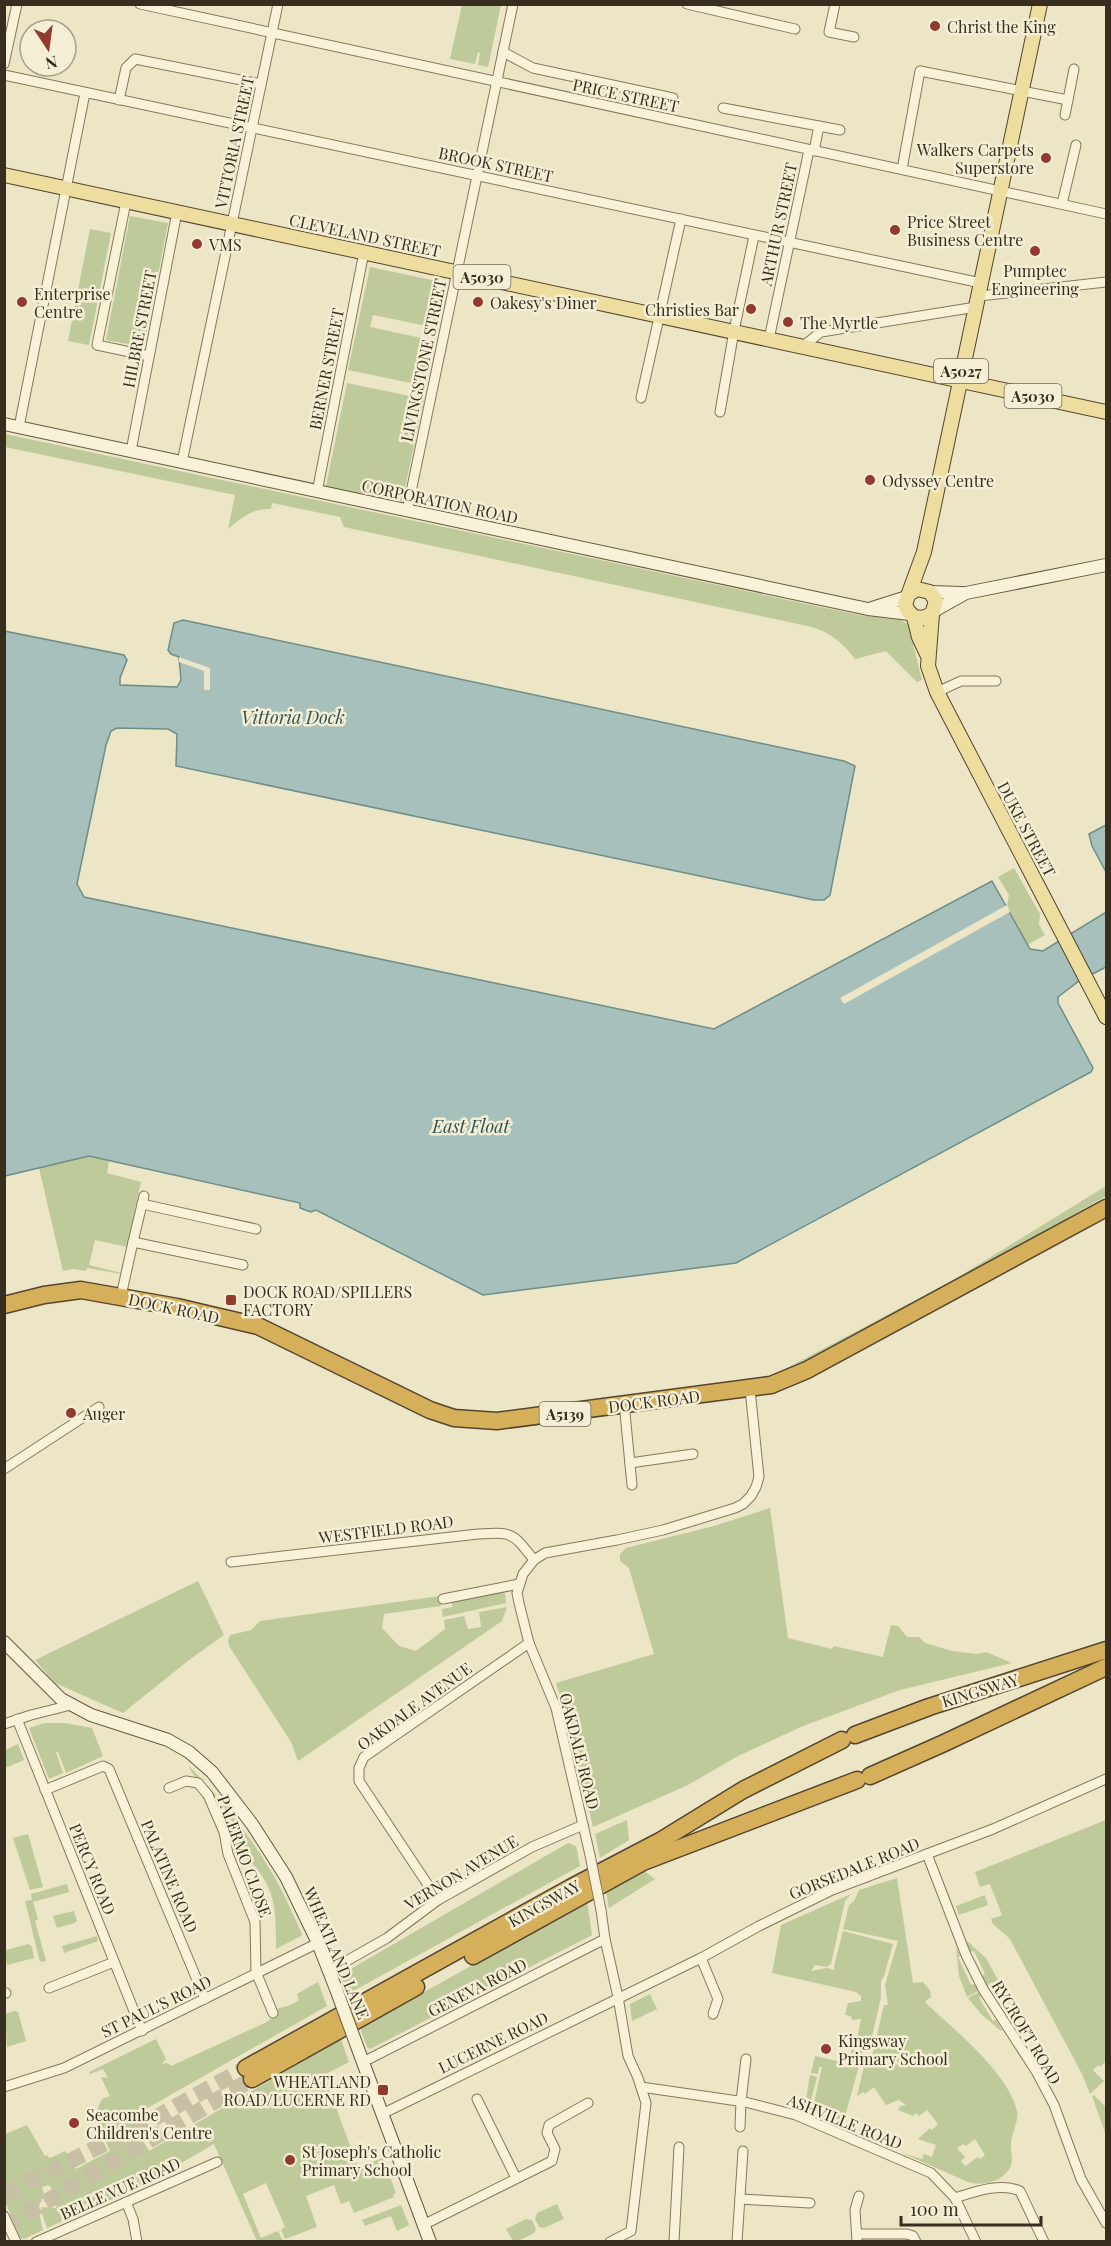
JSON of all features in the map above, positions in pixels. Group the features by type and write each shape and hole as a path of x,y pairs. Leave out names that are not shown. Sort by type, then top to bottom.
{"highway":[{"name":"DOCK ROAD","path":"4,1305 44,1294 81,1290 121,1296 258,1326 430,1410 453,1418 497,1421 558,1415 624,1403 771,1385 807,1370 1107,1208"},
{"path":"1069,1662 1107,1644"},
{"name":"KINGSWAY","path":"1107,1650 929,1707 848,1738 743,1790 660,1841 570,1888 249,2074 643,1863 864,1778 1107,1667"},
{"path":"1077,1681 1107,1674"}],"main road":[{"name":"A5027","path":"908,595 924,552 1040,4"},
{"name":"CLEVELAND STREET","path":"4,175 1107,412"},
{"name":"CORPORATION ROAD","path":"4,424 868,609 912,616"},
{"name":"A5027","path":"924,552 929,591"},
{"path":"966,593 923,618 912,616 906,607 908,595 917,589 966,593 1107,565"},
{"path":"929,591 936,601 933,612"},
{"name":"CORPORATION ROAD","path":"868,609 908,595"},
{"name":"DUKE STREET","path":"933,612 927,654 928,666 937,692 1107,1017"},
{"name":"DUKE STREET","path":"912,616 927,654"},
{"name":"WHEATLAND LANE","path":"4,1642 61,1699 71,1705 91,1715 168,1740 189,1752 212,1772 252,1824 286,1877 318,1943 430,2241"}],"street":[{"path":"4,64 17,4"},
{"name":"PRICE STREET","path":"140,4 1107,214"},
{"name":"VITTORIA STREET","path":"182,462 278,4"},
{"name":"LIVINGSTONE STREET","path":"407,511 513,4"},
{"path":"687,4 720,8 795,29"},
{"path":"835,4 829,32 854,37"},
{"path":"503,52 533,68 674,98"},
{"path":"119,100 126,68 135,59 261,84"},
{"path":"1065,115 1074,69"},
{"path":"902,169 920,71 1068,100"},
{"name":"BROOK STREET","path":"4,75 789,243 979,295"},
{"path":"20,427 85,93"},
{"path":"723,108 840,130"},
{"name":"ARTHUR STREET","path":"769,339 789,243 819,126"},
{"path":"1062,204 1076,145"},
{"path":"126,202 97,345 149,356"},
{"name":"HILBRE STREET","path":"131,451 177,212"},
{"path":"641,398 681,219"},
{"path":"720,412 754,236"},
{"name":"BERNER STREET","path":"317,492 364,252"},
{"path":"803,346 821,332 979,295 1107,282"},
{"path":"937,692 961,681 996,681"},
{"path":"121,1296 143,1200 256,1229"},
{"path":"133,1242 243,1265"},
{"path":"443,1599 519,1584 527,1566 545,1553 663,1530 743,1504 756,1487 759,1477 750,1389"},
{"path":"624,1403 632,1485"},
{"path":"4,1468 99,1407"},
{"path":"630,1462 693,1454"},
{"name":"WESTFIELD ROAD","path":"231,1562 504,1532 512,1536 534,1560"},
{"name":"OAKDALE ROAD","path":"519,1584 517,1593 530,1643 556,1708 590,1855 628,2056 646,2103 630,2232 610,2241"},
{"name":"OAKDALE AVENUE","path":"438,1900 359,1781 359,1768 364,1757 530,1643"},
{"path":"4,1724 71,1705"},
{"name":"PERCY ROAD","path":"17,1719 142,2031"},
{"name":"PALATINE ROAD","path":"45,1790 106,1766 109,1769 205,1999"},
{"name":"GORSEDALE ROAD","path":"618,1997 701,1958 832,1890 993,1829 1107,1779"},
{"name":"PALERMO CLOSE","path":"169,1788 186,1781 198,1783 208,1795 224,1832 228,1854 255,1922 256,1972"},
{"name":"VERNON AVENUE","path":"329,1971 387,1938 438,1900 532,1847 583,1825"},
{"name":"RYCROFT ROAD","path":"927,1854 966,1955 983,1989 1036,2071 1054,2105 1081,2179 1107,2223"},
{"name":"GENEVA ROAD","path":"362,2059 605,1939"},
{"name":"ST PAUL'S ROAD","path":"4,2087 64,2068 318,1943"},
{"path":"701,1958 718,1999 713,2014"},
{"path":"49,1988 114,1962"},
{"path":"256,1972 273,2013"},
{"name":"LUCERNE ROAD","path":"382,2114 618,1997"},
{"path":"740,2127 746,2059"},
{"name":"ASHVILLE ROAD","path":"641,2087 741,2101 801,2116 931,2173 955,2198 976,2241"},
{"path":"477,2099 516,2178"},
{"path":"423,2225 552,2161 555,2149 547,2133 549,2125 588,2103"},
{"path":"674,2241 679,2147"},
{"path":"737,2241 743,2151"},
{"name":"BELLE VUE ROAD","path":"36,2241 217,2162"},
{"path":"955,2198 983,2189 1013,2188 1020,2191 1044,2241"},
{"path":"860,2196 855,2210 857,2238 907,2234 916,2240"},
{"path":"740,2199 810,2203"},
{"path":"126,2202 131,2211 137,2241"},
{"path":"4,2216 16,2241"}],"green space":[{"path":"462,5 501,5 488,67 478,65 480,53 478,52 475,64 450,59"},
{"path":"130,216 168,223 144,347 106,340"},
{"path":"90,229 111,233 89,345 68,341"},
{"path":"370,267 446,283 437,328 373,315 370,327 435,341 425,386 348,370"},
{"path":"347,383 424,399 402,501 326,486"},
{"path":"5,434 859,615 901,620 908,624 922,680 917,682 886,651 855,659 836,639 812,627 344,527 340,517 272,503 271,509 253,512 228,529 235,495 5,447"},
{"path":"1014,868 1040,914 1039,925 1045,935 1027,945 1007,905 1009,895 998,877"},
{"path":"89,1156 109,1161 107,1173 141,1182 127,1247 95,1240 89,1265 121,1274 87,1268 86,1271 73,1269 63,1271 39,1168"},
{"path":"1106,1186 1106,1196 956,1282 784,1373 783,1370 955,1279"},
{"path":"770,1508 788,1638 832,1649 834,1646 883,1657 891,1625 898,1626 907,1637 919,1637 925,1643 952,1651 977,1654 986,1652 1012,1663 900,1690 803,1726 738,1756 688,1785 593,1827 571,1730 556,1683 654,1654 629,1568 620,1561 620,1554 626,1548 714,1526"},
{"path":"198,1581 224,1635 123,1713 55,1683 35,1660"},
{"path":"505,1594 506,1603 443,1617 442,1609 452,1607 452,1602"},
{"path":"440,1596 441,1606 384,1614 382,1628 399,1646 416,1651 445,1629 444,1620 464,1616 468,1629 481,1627 479,1612 507,1607 502,1621 298,1761 291,1742 229,1646 230,1635 251,1630 260,1621"},
{"path":"45,1723 64,1723 92,1728 103,1756 66,1773 58,1752 56,1752 63,1773 49,1779 29,1728"},
{"path":"18,1744 24,1760 5,1768 5,1750"},
{"path":"189,1766 232,1814 251,1840 283,1892 301,1936 276,1949 275,1913 266,1882 251,1862 237,1850 215,1801"},
{"path":"627,1820 629,1840 600,1858 595,1834"},
{"path":"1106,1820 1106,2061 1093,2070 1104,2081 1090,2094 1082,2074 1010,1939 993,1924 991,1919 1002,1915 990,1884 980,1887 975,1872"},
{"path":"28,1834 43,1887 30,1890 13,1838"},
{"path":"568,1843 576,1846 580,1866 348,1994 341,1978 342,1974"},
{"path":"644,1871 655,1879 609,1908 606,1890"},
{"path":"897,1878 913,1983 923,1982 930,1990 931,1997 925,2002 991,2066 1012,2096 1017,2115 1011,2143 1012,2162 1009,2170 998,2179 983,2184 968,2182 902,2153 922,2159 924,2154 932,2157 936,2145 918,2139 938,2124 927,2110 919,2116 916,2113 913,2116 898,2110 900,2106 906,2105 899,2100 886,2105 874,2087 865,2094 863,2092 857,2096 866,2058 908,2067 909,2065 872,2056 884,2005 888,2005 885,1985 898,1941 843,1929 849,1905 854,1901 859,1890","holes":["975,2139 985,2155 965,2166 961,2161 965,2157 957,2148 963,2144 966,2146"]},
{"path":"67,1884 69,1892 33,1902 38,1919 35,1921 46,1961 40,1962 25,1901 32,1900 31,1894"},
{"path":"851,1894 845,1901 831,1964 827,1967 815,1965 811,1971 827,1968 835,1970 843,1931 893,1944 881,1981 881,1997 871,2041 865,2044 842,2127 820,2118 821,2114 812,2111 822,2067 819,2067 818,2074 811,2073 815,2056 849,2064 852,2049 860,2051 862,2044 856,2043 861,2019 852,2020 851,2016 845,2015 848,2003 861,2001 861,1996 856,1992 772,1973 781,1925"},
{"path":"985,1895 988,1905 959,1915 956,1906"},
{"path":"587,1901 592,1935 370,2049 367,2047 360,2028"},
{"path":"74,1911 77,1921 75,1923 57,1928 53,1916"},
{"path":"97,1936 98,1941 64,1953 62,1946"},
{"path":"966,1940 986,1958 998,1980 987,1986 982,1976 985,1974 974,1951 970,1952"},
{"path":"29,1944 32,1947 34,1958 7,1965 6,1950"},
{"path":"956,1947 960,1956 958,1957 971,1985 975,1984 978,1991 967,1997 959,1976"},
{"path":"318,1982 327,2006 130,2118 149,2151 341,2039 349,2062 324,2075 358,2167 383,2158 396,2193 394,2197 354,2213 349,2201 341,2204 334,2185 306,2196 317,2227 285,2239 281,2230 285,2227 266,2183 243,2194 261,2238 278,2231 283,2241 257,2241 214,2144 140,2187 47,2228 41,2211 42,2207 56,2208 58,2199 49,2185 42,2187 44,2194 38,2209 43,2230 24,2239 20,2238 5,2201 5,2134 27,2125 45,2156 50,2158 65,2151 76,2169 110,2151 94,2117 102,2099 110,2096 101,2077 108,2078 103,2069 90,2074 89,2072 156,2039 166,2059 162,2064 168,2063 171,2066 267,2022 276,2014 277,2009 299,2000 297,1994"},
{"path":"979,1992 981,1997 979,1998 993,2021 996,2020 1001,2031 981,2014 968,1998"},
{"path":"650,1994 657,2009 632,2021 630,2004"},
{"path":"18,2012 26,2041 7,2047 5,2014"},
{"path":"810,2075 817,2077 808,2112 804,2111"},
{"path":"1094,2095 1106,2105 1106,2135 1092,2096"},
{"path":"557,2204 564,2219 544,2228 539,2227 535,2219 537,2213"},
{"path":"401,2205 409,2225 397,2231 391,2216 365,2226 362,2220"},
{"path":"526,2219 532,2220 536,2229 534,2233 513,2241 506,2229"}],"water":[{"name":"East Float","path":"183,620 844,761 855,766 830,895 824,900 814,900 176,766 177,734 168,729 117,728 111,731 106,745 77,884 84,897 714,1029 992,881 1030,949 1043,951 1106,912 1106,967 1079,981 1058,997 1058,1003 1093,1068 1091,1072 736,1263 483,1295 316,1210 311,1212 300,1208 300,1203 89,1156 5,1176 4,631 124,655 127,660 120,678 120,685 177,687 181,680 179,657 168,650 174,623"},
{"path":"1106,825 1106,872 1092,846 1089,834"}],"pier":[{"path":"179,657 210,668 210,690 204,690 204,671 179,662"},
{"path":"1007,905 1010,912 844,1004 840,998"}],"tunnel":[{"path":"4,2194 140,2126 246,2068"},
{"path":"4,2227 252,2079"}],"place":[{"name":"Christ the King","path":"935,26"},
{"name":"Walkers Carpets Superstore","path":"1046,158"},
{"name":"Price Street Business Centre","path":"895,230"},
{"name":"VMS","path":"197,244"},
{"name":"Pumptec Engineering","path":"1035,251"},
{"name":"Enterprise Centre","path":"22,302"},
{"name":"Oakesy's Diner","path":"478,302"},
{"name":"Christies Bar","path":"751,309"},
{"name":"The Myrtle","path":"788,322"},
{"name":"Odyssey Centre","path":"870,480"},
{"name":"DOCK ROAD/SPILLERS FACTORY","path":"231,1300"},
{"name":"Auger","path":"71,1413"},
{"name":"Kingsway Primary School","path":"826,2049"},
{"name":"WHEATLAND ROAD/LUCERNE RD","path":"383,2090"},
{"name":"Seacombe Children's Centre","path":"74,2123"},
{"name":"St Joseph's Catholic Primary School","path":"290,2160"}],"water label":[{"name":"Vittoria Dock","path":"293,717"}]}
